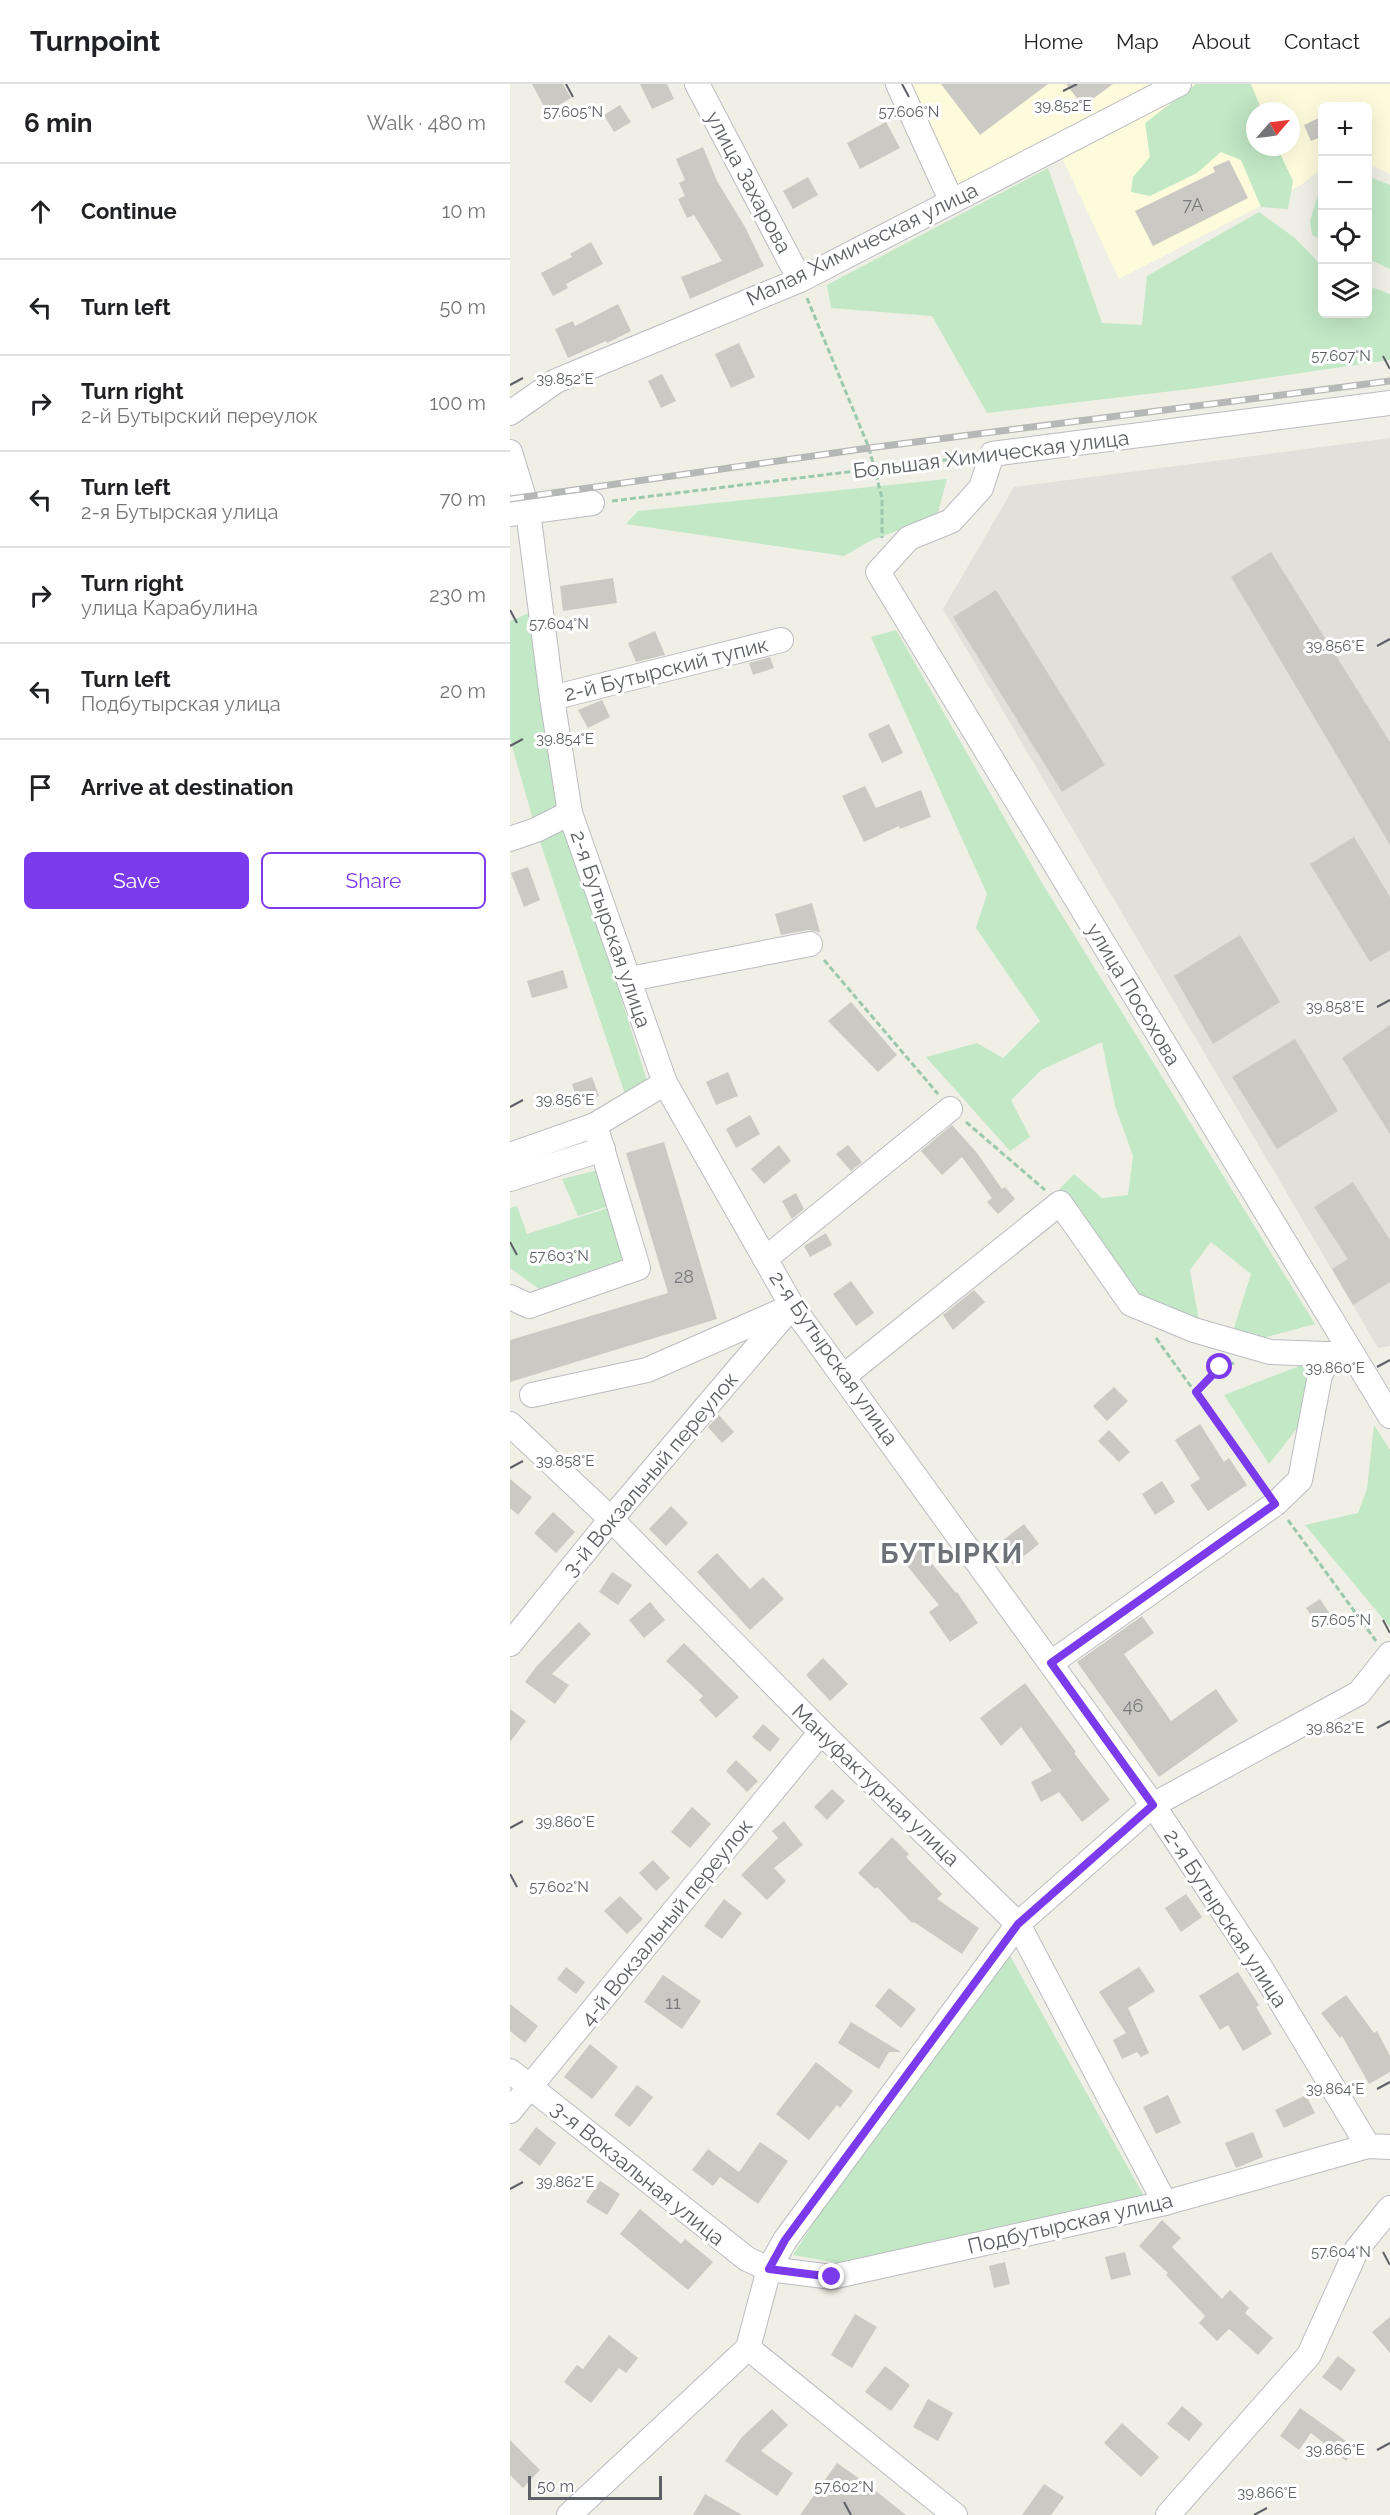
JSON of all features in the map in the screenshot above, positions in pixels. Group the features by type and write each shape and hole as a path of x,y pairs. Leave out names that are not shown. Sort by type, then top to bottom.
{"street":[{"name":"улица Захарова","path":"698,84 800,280"},
{"path":"898,84 951,200"},
{"name":"Малая Химическая улица","path":"510,413 556,381 800,280 1179,84"},
{"name":"Большая Химическая улица","path":"992,454 1390,403"},
{"name":"2-я Бутырская улица","path":"510,452 570,813 665,1083 792,1306 1153,1805 1379,2147"},
{"name":"улица Посохова","path":"992,454 981,488 951,521 909,538 878,572 1342,1355 1390,1416"},
{"path":"519,512 592,503"},
{"name":"2-й Бутырский тупик","path":"552,698 781,640"},
{"path":"510,839 537,831 570,813"},
{"path":"630,979 810,944"},
{"path":"510,1155 596,1125 665,1083"},
{"path":"765,1259 950,1109"},
{"path":"510,1298 529,1306 638,1268 596,1125"},
{"path":"510,1179 603,1149"},
{"path":"844,1376 1060,1203 1131,1304 1194,1330 1270,1352 1342,1355"},
{"path":"532,1395 647,1370 792,1306"},
{"name":"3-й Вокзальный переулок","path":"510,1644 611,1519 792,1306"},
{"path":"1051,1663 1275,1504 1300,1480 1320,1375 1342,1355"},
{"name":"Мануфактурная улица","path":"510,1424 611,1519 821,1732 1018,1924 1165,2203"},
{"path":"568,2515 748,2348 769,2269 785,2240 1018,1924 1153,1805 1359,1694 1389,1657"},
{"name":"4-й Вокзальный переулок","path":"510,2111 821,1732"},
{"name":"3-я Вокзальная улица","path":"510,2071 747,2259 769,2269"},
{"name":"Подбутырская улица","path":"769,2269 832,2277 1165,2203 1379,2147"},
{"path":"1168,2515 1309,2355 1357,2249 1390,2208"},
{"path":"748,2348 955,2515"}],"path":[{"path":"800,280 869,448 882,498 882,541"},
{"name":"Большая Химическая улица","path":"592,503 992,454"},
{"path":"810,944 950,1109 1060,1203"},
{"path":"1150,1330 1389,1657"},
{"path":"1196,1392 1220,1367 1240,1361"}],"shaded area":[{"path":"898,84 1390,84 1390,174 1372,166 1372,102 1318,102 1318,171 1301,185 1119,279 1057,147 951,200"},
{"path":"1390,438 1390,1346 1378,1348 943,609 1014,487"}],"green space":[{"path":"1196,84 1251,84 1258,102 1246,102 1246,156 1281,156 1293,181 1288,209 1261,207 1241,160 1221,152 1197,173 1150,196 1131,192 1133,177 1150,157 1145,123"},
{"path":"1048,168 1102,323 1142,325 1147,276 1259,212 1295,238 1318,262 1318,318 1372,318 1372,287 1390,294 1390,360 1198,388 987,413 932,316 831,308 827,285"},
{"path":"1372,178 1390,185 1390,269 1372,261"},
{"path":"1318,194 1318,238 1312,235 1310,221"},
{"path":"947,479 937,516 872,540 844,556 626,524 638,511"},
{"path":"531,612 564,817 650,1090 629,1106 536,830 510,739 510,621"},
{"path":"896,630 1042,883 1315,1324 1251,1341 1234,1328 1251,1274 1211,1242 1190,1270 1199,1321 1149,1307 1052,1197 1074,1174 1102,1198 1128,1195 1133,1156 1115,1106 1102,1042 1041,1070 1011,1100 1030,1137 1010,1151 926,1057 977,1043 1003,1058 1040,1021 976,928 987,894 871,637"},
{"path":"602,1169 612,1205 578,1216 562,1179"},
{"path":"517,1206 527,1234 608,1208 625,1262 539,1289 510,1268 510,1208"},
{"path":"1302,1365 1322,1397 1269,1464 1224,1395"},
{"path":"1374,1425 1390,1450 1390,1627 1305,1525 1358,1513 1367,1489"},
{"path":"999,1936 1145,2198 843,2264 793,2255"}],"building":[{"path":"532,84 563,84 571,98 547,112"},
{"path":"640,84 667,84 674,99 652,109"},
{"path":"941,84 1048,84 980,135"},
{"path":"1066,84 1113,84 1083,106"},
{"path":"620,105 631,122 614,132 604,115"},
{"path":"1318,118 1318,138 1311,141 1304,125"},
{"path":"886,122 900,148 860,169 847,143"},
{"path":"703,147 717,181 745,227 764,266 690,299 681,277 722,261 694,215 687,218 678,199 685,196 679,183 685,180 676,159"},
{"path":"1229,160 1248,198 1153,246 1135,211 1215,172 1213,167"},
{"path":"808,177 818,195 793,209 783,191"},
{"path":"591,242 603,264 566,284 568,288 553,296 541,273 572,257 570,254"},
{"path":"618,304 631,331 568,358 555,329 573,321 575,326"},
{"path":"739,343 755,377 731,388 715,354"},
{"path":"662,374 676,401 661,408 648,381"},
{"path":"1271,552 1390,742 1390,845 1231,577"},
{"path":"613,578 617,603 563,611 560,586"},
{"path":"996,590 1105,765 1062,792 953,617"},
{"path":"655,631 665,655 636,662 628,643"},
{"path":"770,657 774,668 753,675 749,663"},
{"path":"602,700 610,717 588,728 578,710"},
{"path":"889,724 903,753 882,763 868,734"},
{"path":"865,786 876,808 921,790 931,817 900,829 899,826 864,842 842,796"},
{"path":"1354,837 1390,897 1390,950 1370,962 1310,864"},
{"path":"528,867 540,900 524,907 511,873"},
{"path":"812,903 820,932 808,930 781,935 775,914"},
{"path":"1240,935 1280,1002 1213,1044 1174,976"},
{"path":"563,970 568,988 532,998 527,981"},
{"path":"851,1002 897,1055 878,1072 828,1021"},
{"path":"1390,1025 1390,1134 1342,1058"},
{"path":"1295,1039 1338,1111 1277,1149 1232,1077"},
{"path":"728,1072 738,1096 716,1105 706,1082"},
{"path":"592,1077 599,1096 578,1103 572,1084"},
{"path":"750,1115 760,1134 736,1148 726,1129"},
{"path":"952,1125 977,1153 1002,1189 1005,1187 1015,1199 998,1214 987,1202 992,1198 962,1157 942,1175 921,1151"},
{"path":"664,1142 717,1319 510,1382 510,1340 668,1293 626,1153"},
{"path":"779,1145 791,1161 764,1184 751,1169"},
{"path":"848,1145 862,1162 851,1171 836,1154"},
{"path":"1353,1182 1390,1240 1390,1282 1353,1305 1332,1269 1348,1259 1314,1207"},
{"path":"796,1193 804,1209 792,1219 782,1201"},
{"path":"826,1233 832,1245 810,1257 804,1246"},
{"path":"851,1281 874,1313 856,1326 833,1294"},
{"path":"974,1290 985,1302 953,1330 943,1315"},
{"path":"1114,1387 1128,1401 1107,1421 1093,1406"},
{"path":"719,1415 734,1432 722,1443 708,1427"},
{"path":"1200,1424 1224,1462 1229,1458 1247,1485 1208,1511 1190,1485 1200,1479 1175,1440"},
{"path":"1109,1430 1130,1452 1119,1462 1098,1441"},
{"path":"510,1479 532,1497 518,1515 510,1508"},
{"path":"1162,1481 1175,1502 1155,1515 1142,1494"},
{"path":"671,1506 688,1523 666,1546 649,1529"},
{"path":"553,1512 575,1532 556,1553 534,1533"},
{"path":"1024,1524 1039,1544 1013,1565 998,1544"},
{"path":"920,1549 957,1592 978,1623 950,1642 929,1612 939,1605 904,1562"},
{"path":"717,1553 750,1589 763,1577 784,1599 750,1630 697,1572"},
{"path":"612,1572 632,1585 618,1605 599,1592"},
{"path":"1320,1599 1330,1614 1316,1623 1306,1608"},
{"path":"650,1602 665,1620 644,1638 629,1620"},
{"path":"1142,1616 1154,1633 1124,1654 1171,1721 1216,1689 1238,1721 1159,1777 1077,1662"},
{"path":"579,1622 591,1634 552,1674 569,1685 555,1704 525,1682 536,1667"},
{"path":"684,1643 739,1697 716,1718 699,1700 703,1696 666,1661"},
{"path":"823,1658 848,1684 830,1701 806,1675"},
{"path":"1025,1683 1110,1800 1082,1822 1059,1792 1041,1802 1031,1782 1052,1771 1021,1727 1001,1746 980,1718"},
{"path":"510,1709 526,1721 510,1742"},
{"path":"763,1724 780,1739 770,1752 752,1737"},
{"path":"736,1760 758,1781 747,1792 726,1771"},
{"path":"832,1789 845,1801 827,1820 814,1807"},
{"path":"692,1807 711,1824 690,1848 671,1832"},
{"path":"784,1821 803,1845 774,1868 786,1881 767,1900 741,1875 778,1838 772,1831"},
{"path":"892,1837 909,1854 906,1857 942,1894 937,1899 979,1928 962,1954 914,1922 912,1923 877,1887 875,1889 858,1873"},
{"path":"653,1860 670,1878 656,1891 639,1873"},
{"path":"1186,1894 1202,1917 1181,1932 1165,1908"},
{"path":"620,1896 643,1919 627,1934 604,1911"},
{"path":"724,1899 742,1913 722,1939 704,1926"},
{"path":"566,1967 585,1982 576,1994 557,1979"},
{"path":"1139,1967 1155,1991 1128,2008 1149,2053 1141,2057 1137,2052 1122,2059 1113,2040 1126,2033 1099,1992"},
{"path":"1238,1972 1259,2005 1256,2007 1272,2034 1243,2051 1228,2025 1220,2030 1199,1996"},
{"path":"663,1975 701,2001 682,2029 644,2002"},
{"path":"889,1988 916,2009 901,2028 875,2006"},
{"path":"1346,1995 1374,2033 1377,2031 1390,2056 1390,2072 1369,2084 1342,2036 1340,2038 1321,2013"},
{"path":"510,2004 538,2026 525,2043 510,2031"},
{"path":"851,2022 901,2052 889,2052 879,2069 838,2043"},
{"path":"590,2044 618,2067 592,2099 564,2077"},
{"path":"816,2062 853,2091 840,2108 837,2105 809,2140 776,2114"},
{"path":"637,2085 653,2097 630,2127 614,2115"},
{"path":"1168,2095 1181,2123 1156,2134 1143,2107"},
{"path":"1306,2095 1315,2113 1284,2128 1275,2110"},
{"path":"536,2127 556,2143 540,2166 519,2150"},
{"path":"1253,2132 1263,2157 1236,2168 1225,2143"},
{"path":"760,2142 788,2161 758,2204 720,2177 713,2186 692,2170 708,2149 739,2172"},
{"path":"600,2181 620,2194 607,2215 586,2202"},
{"path":"640,2209 681,2244 685,2239 713,2262 688,2290 620,2234"},
{"path":"1162,2220 1181,2238 1172,2247 1222,2299 1230,2290 1249,2308 1245,2313 1273,2338 1258,2355 1229,2329 1217,2341 1199,2323 1205,2316 1166,2275 1168,2273 1139,2246"},
{"path":"1125,2252 1131,2275 1111,2280 1105,2257"},
{"path":"1005,2262 1010,2284 994,2288 989,2266"},
{"path":"855,2314 877,2327 852,2368 831,2355"},
{"path":"1390,2317 1390,2353 1372,2332"},
{"path":"609,2335 638,2358 626,2373 619,2368 591,2403 564,2382 577,2365 583,2369"},
{"path":"1338,2356 1356,2370 1341,2391 1322,2377"},
{"path":"885,2366 910,2385 891,2411 865,2392"},
{"path":"928,2399 953,2413 938,2441 913,2427"},
{"path":"1182,2406 1203,2424 1189,2441 1167,2424"},
{"path":"1300,2408 1356,2448 1346,2461 1311,2433 1299,2450 1280,2436"},
{"path":"772,2409 788,2425 761,2451 793,2473 777,2496 725,2461 742,2437"},
{"path":"1122,2423 1159,2457 1141,2477 1104,2443"},
{"path":"510,2440 540,2470 523,2488 510,2475"},
{"path":"837,2463 867,2484 906,2515 800,2515"},
{"path":"1044,2484 1064,2497 1051,2515 1022,2515"},
{"path":"705,2494 742,2515 693,2515"}],"railway":[{"path":"510,499 869,448 1390,381"}],"district":[{"name":"БУТЫРКИ","path":"952,1553"}],"route":[{"path":"832,2277 769,2269 785,2240 1018,1924 1153,1805 1051,1663 1275,1504 1196,1392 1220,1367"}]}
